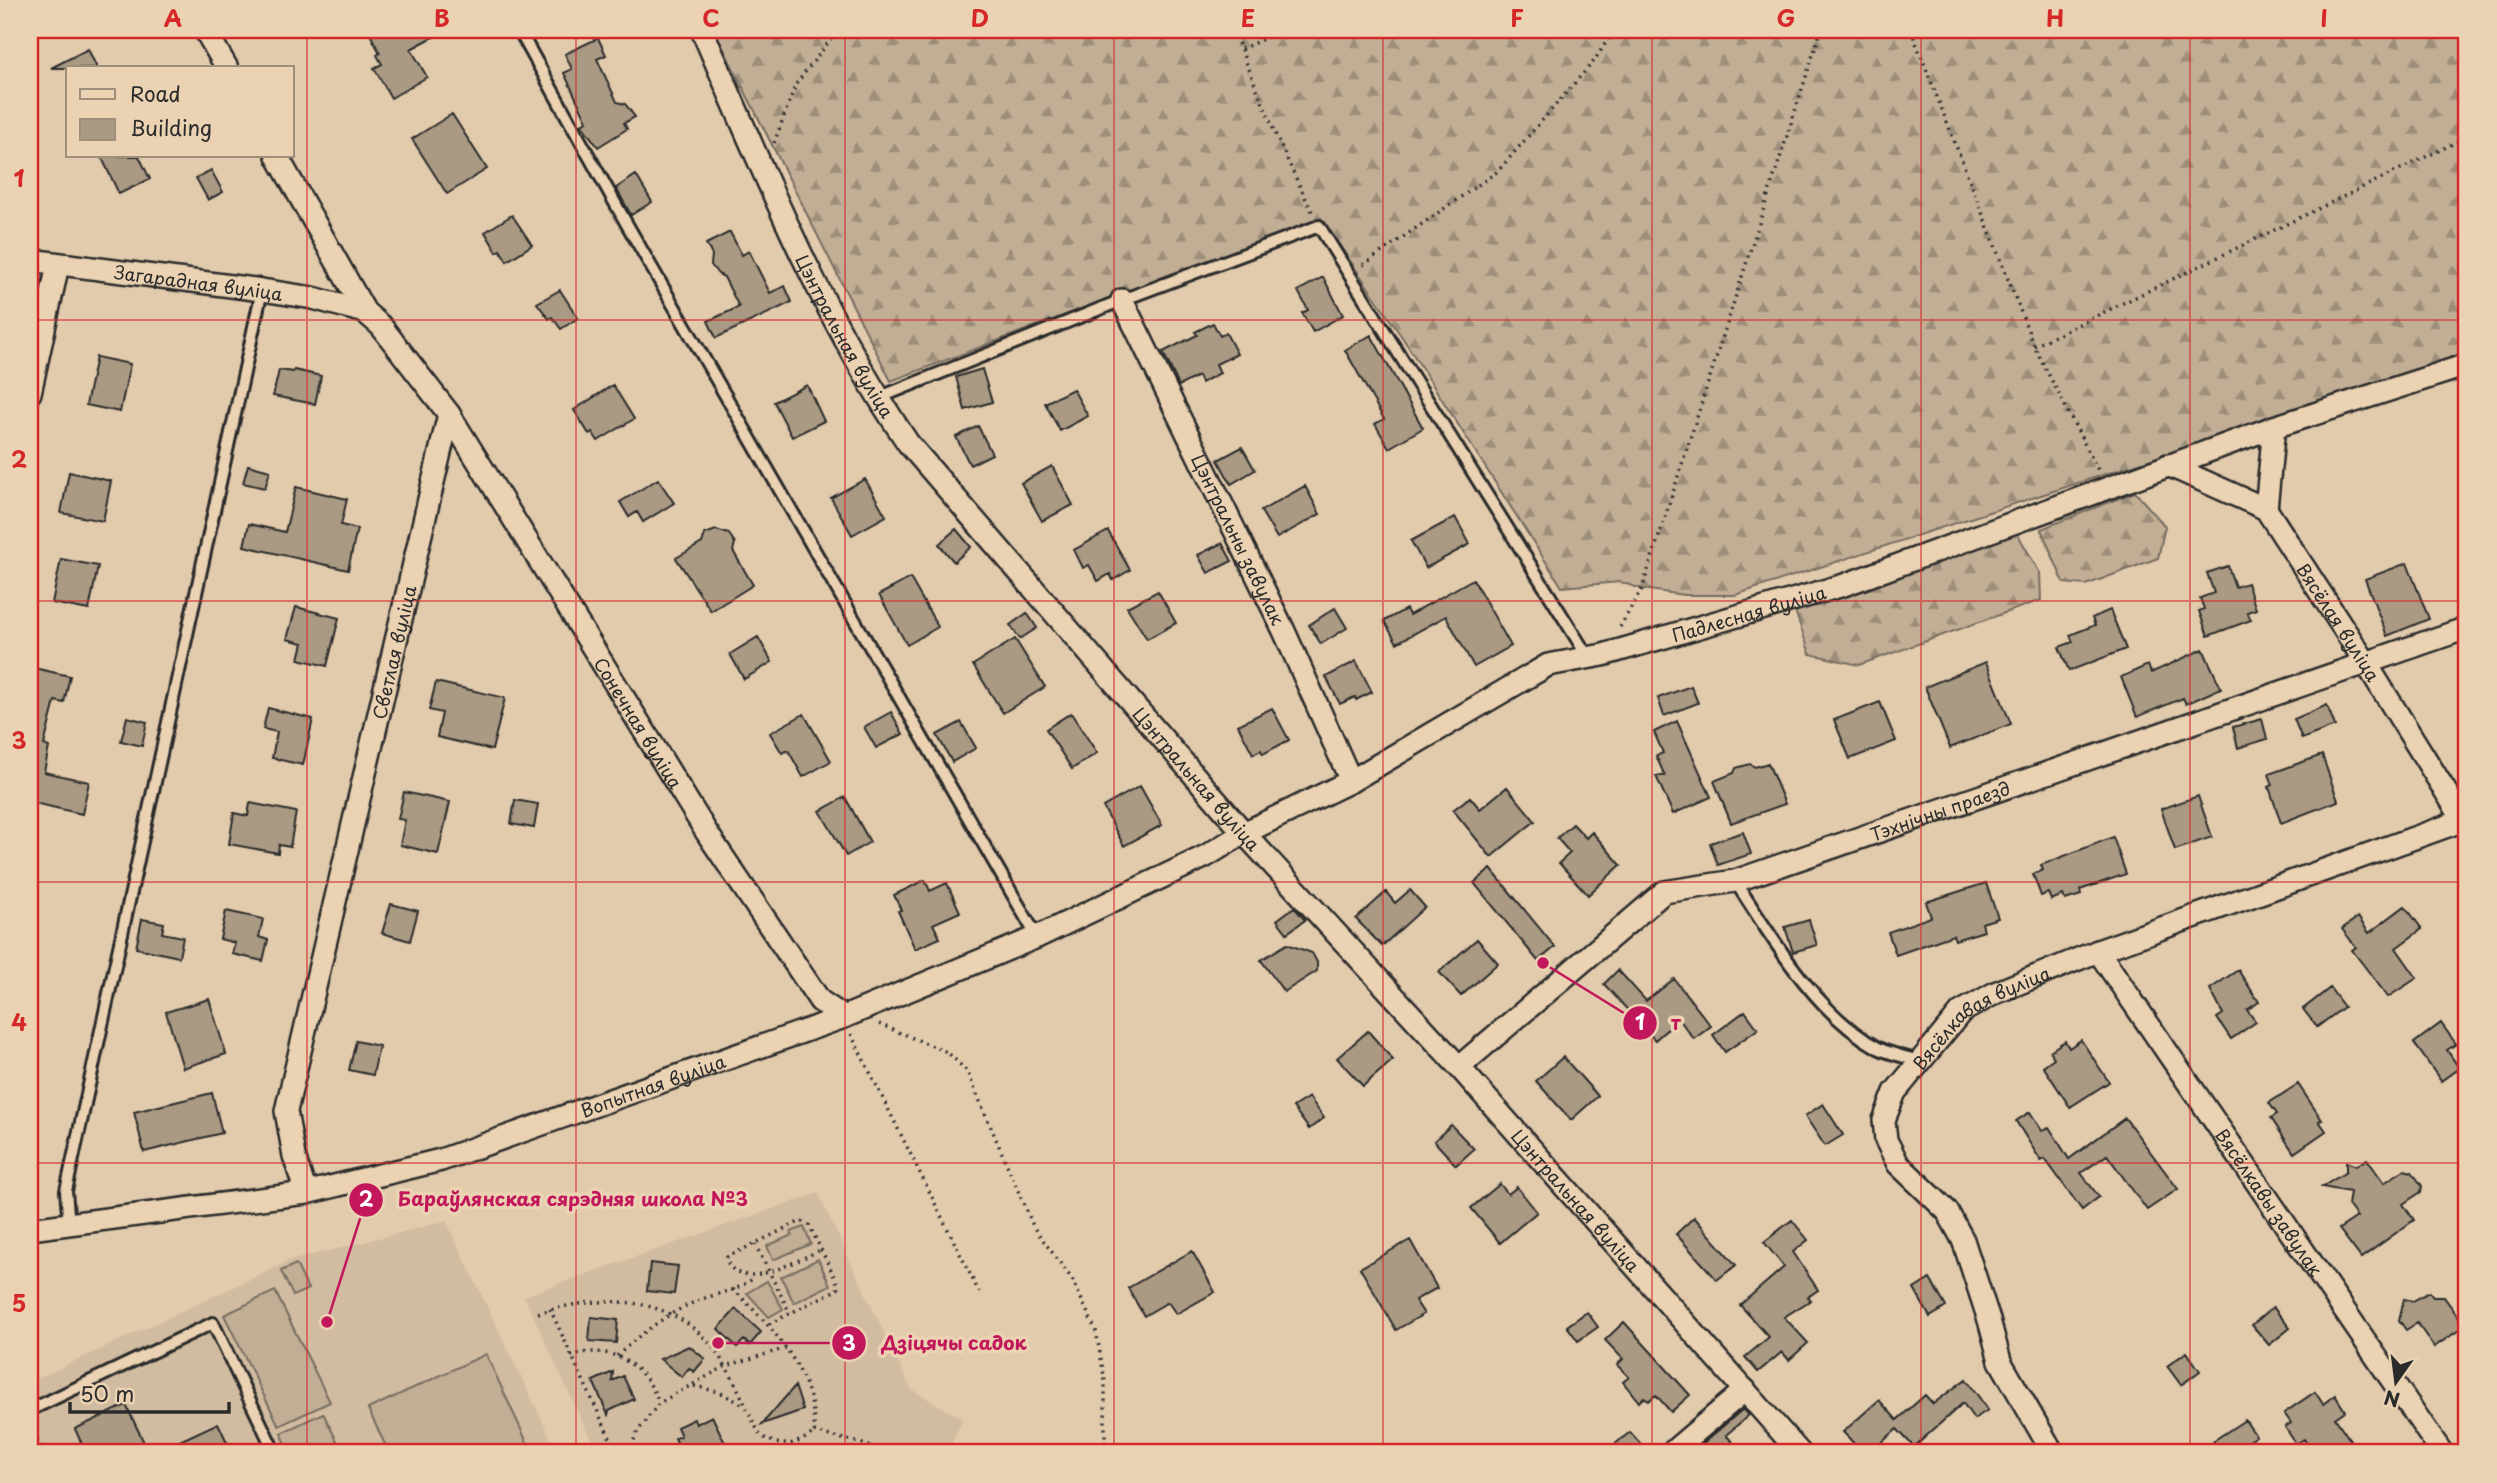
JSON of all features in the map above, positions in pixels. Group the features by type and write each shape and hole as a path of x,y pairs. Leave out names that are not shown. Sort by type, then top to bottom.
{"street":[{"path":"205,30 226,66"},
{"name":"Цэнтральная вуліца","path":"702,30 796,247 877,398 908,443 1244,833 1459,1067 1800,1453"},
{"path":"278,158 365,312 382,326 449,414"},
{"name":"Загарадная вуліца","path":"30,260 262,290 313,298 365,312"},
{"path":"30,393 58,265"},
{"name":"Цэнтральны завулак","path":"1122,300 1284,631 1351,781"},
{"name":"Падлесная вуліца","path":"1244,833 1351,781 1548,664 1595,656 1844,585 2274,427 2467,365"},
{"name":"Сонечная вуліца","path":"449,414 707,833 820,1001 847,1024"},
{"name":"Светлая вуліца","path":"306,1193 294,1156 286,1111 449,414"},
{"path":"2168,465 2266,509 2274,427"},
{"name":"Вясёлая вуліца","path":"2266,509 2466,822"},
{"name":"Тэхнічны праезд","path":"1459,1067 1664,892 1735,881 2467,628"},
{"name":"Вясёлкавая вуліца","path":"2053,1453 2000,1361 1963,1240 1947,1211 1898,1164 1886,1140 1884,1120 1895,1092 1961,1012 1995,992 2098,951 2466,822"},
{"name":"Вопытная вуліца","path":"30,1229 306,1193 441,1160 847,1024 1206,856 1244,833"},
{"name":"Вясёлкавы завулак","path":"2098,951 2442,1453"},
{"path":"1671,1453 1745,1390"}],"lane":[{"path":"519,30 644,256 1037,937"},
{"path":"877,398 1122,300 1319,226 1595,656"},
{"path":"69,1225 66,1191 262,290"},
{"path":"1735,881 1811,989 1845,1024 1879,1049 1919,1061"},
{"path":"30,1410 213,1323 275,1453"}],"path":[{"path":"763,172 796,84 838,30"},
{"path":"1233,30 1277,138 1319,226"},
{"path":"1241,49 1283,30"},
{"path":"1349,275 1498,171 1594,61 1614,30"},
{"path":"1595,656 1642,589 1821,30"},
{"path":"1911,30 2034,346 2107,488"},
{"path":"2034,346 2467,137"},
{"path":"871,1021 947,1052 967,1071 1034,1228 1072,1279 1096,1331 1105,1381 1105,1453"},
{"path":"847,1024 979,1292"},
{"path":"757,1276 735,1271 727,1261 730,1254 804,1221 809,1225 838,1284 838,1289 769,1324"},
{"path":"754,1243 790,1314"},
{"path":"617,1356 672,1312 747,1284 757,1276 821,1250"},
{"path":"733,1289 769,1324 787,1348 802,1376 814,1432"},
{"path":"538,1313 582,1302 605,1301 650,1306 672,1312 707,1342 726,1366 760,1435 770,1442 794,1445 814,1432"},
{"path":"550,1309 617,1453"},
{"path":"628,1453 638,1431 659,1403 726,1366 787,1348"},
{"path":"572,1356 591,1352 617,1356 631,1363 646,1378 659,1403"},
{"path":"692,1385 719,1392 744,1405"},
{"path":"30,1420 41,1451"},
{"path":"814,1432 889,1453"}],"shaded area":[{"path":"818,1193 911,1389 963,1419 947,1453 597,1453 524,1296"},
{"path":"446,1221 558,1453 30,1453 30,1382 289,1261"}],"green space":[{"path":"714,30 2467,30 2467,356 1735,595 1684,595 1642,589 1620,582 1562,587 1404,340 1321,218 891,381"},
{"path":"2135,492 2165,526 2158,558 2086,585 2064,583 2041,529"},
{"path":"2017,533 2040,573 2041,600 1859,665 1810,654 1794,608"},
{"path":"804,1227 811,1244 773,1260 767,1246"},
{"path":"818,1259 830,1285 794,1303 781,1277"},
{"path":"296,1264 308,1289 293,1296 281,1271"},
{"path":"767,1281 783,1309 769,1317 747,1293"},
{"path":"275,1291 330,1402 279,1426 224,1315"},
{"path":"486,1354 532,1453 389,1453 368,1409"},
{"path":"323,1413 343,1453 290,1453 281,1433"}],"building":[{"path":"383,30 446,30 411,49 427,77 391,98 374,68 382,64 377,55 380,53 371,36"},
{"path":"598,38 606,55 597,59 617,102 625,104 635,117 624,123 627,129 598,147 581,124 587,121 564,73 572,69 565,54"},
{"path":"88,49 96,66 66,66 51,68"},
{"path":"452,114 487,169 447,194 412,139"},
{"path":"102,158 140,158 150,179 119,194"},
{"path":"211,170 223,192 208,200 196,178"},
{"path":"636,175 652,202 631,215 616,188"},
{"path":"512,215 532,245 507,261 500,250 497,252 485,232"},
{"path":"730,232 742,255 749,251 770,293 785,286 792,302 716,338 708,321 739,307 724,277 711,265 712,255 706,244"},
{"path":"1323,277 1343,315 1313,332 1302,313 1308,310 1298,291"},
{"path":"560,290 578,318 561,329 537,303"},
{"path":"1213,323 1220,336 1226,333 1237,354 1216,364 1220,373 1201,383 1198,376 1179,386 1163,352 1197,335 1195,332"},
{"path":"1371,335 1423,428 1389,448 1375,424 1384,419 1345,350"},
{"path":"96,357 130,364 120,412 86,405"},
{"path":"982,369 992,402 965,410 956,377"},
{"path":"279,370 294,370 321,376 315,404 273,396"},
{"path":"613,385 634,419 598,441 592,432 589,434 574,410"},
{"path":"807,385 824,421 792,437 774,402"},
{"path":"1073,389 1088,416 1060,431 1045,403"},
{"path":"978,426 992,454 970,465 956,437"},
{"path":"1242,447 1255,470 1231,484 1218,460"},
{"path":"248,465 270,471 265,488 243,483"},
{"path":"1052,466 1073,505 1042,521 1021,483"},
{"path":"69,472 111,481 103,521 61,513"},
{"path":"658,479 674,503 643,522 637,512 629,517 620,502"},
{"path":"865,479 886,516 852,535 831,498"},
{"path":"1305,486 1320,514 1277,538 1261,511"},
{"path":"296,487 347,499 341,525 357,529 348,570 244,546 249,524 285,532"},
{"path":"1455,517 1470,544 1426,568 1411,541"},
{"path":"956,529 971,547 954,562 939,544"},
{"path":"716,530 729,534 735,543 733,551 753,585 711,611 676,558 702,543 705,534"},
{"path":"1108,531 1130,570 1113,580 1110,574 1098,581 1089,565 1083,568 1074,550"},
{"path":"1222,543 1232,561 1208,573 1198,555"},
{"path":"61,559 98,566 89,610 52,603"},
{"path":"2407,563 2429,619 2387,636 2365,579"},
{"path":"2228,566 2235,587 2247,583 2256,609 2247,612 2251,620 2208,636 2199,611 2204,609 2200,598 2214,593 2207,573"},
{"path":"910,578 938,627 907,645 879,595"},
{"path":"1473,579 1511,646 1474,667 1446,616 1397,643 1384,621 1406,609 1409,615"},
{"path":"1158,591 1176,623 1147,639 1127,607"},
{"path":"296,607 339,618 327,666 299,659 303,643 287,639"},
{"path":"1335,608 1347,628 1321,644 1309,625"},
{"path":"2110,610 2126,649 2069,671 2059,647 2073,642 2070,635 2095,625 2092,618"},
{"path":"1027,613 1037,628 1020,639 1010,625"},
{"path":"758,637 772,662 744,679 730,654"},
{"path":"1015,639 1045,687 1003,713 973,665"},
{"path":"2203,649 2221,688 2186,704 2183,698 2137,717 2121,677 2148,665 2151,673"},
{"path":"1356,661 1372,692 1340,704 1326,677"},
{"path":"1986,662 2011,724 1950,748 1925,687"},
{"path":"34,668 70,676 64,703 55,701 44,745 49,747 44,772 89,782 82,814 30,802 30,686"},
{"path":"436,682 505,698 492,750 437,737 442,713 429,710"},
{"path":"1691,686 1698,703 1664,716 1658,698"},
{"path":"1880,702 1896,741 1850,759 1834,720"},
{"path":"2327,705 2335,726 2302,739 2294,719"},
{"path":"268,708 313,719 303,765 272,758 277,732 263,729"},
{"path":"1272,708 1289,740 1263,754 1261,750 1253,754 1238,725"},
{"path":"891,712 903,734 876,748 864,727"},
{"path":"1071,713 1097,753 1072,769 1046,729"},
{"path":"804,714 831,761 803,777 788,750 782,753 770,733"},
{"path":"127,717 147,722 142,746 121,741"},
{"path":"2262,719 2267,739 2238,748 2233,727"},
{"path":"1677,721 1711,797 1673,814 1656,776 1665,776 1656,756 1663,753 1654,732"},
{"path":"961,722 976,748 952,762 937,735"},
{"path":"2322,755 2338,801 2281,823 2269,787 2273,785 2269,774"},
{"path":"1768,763 1785,804 1731,823 1714,781 1734,773 1736,768"},
{"path":"1140,786 1162,825 1124,846 1103,807"},
{"path":"1507,787 1535,821 1491,857 1453,810 1470,797 1480,809"},
{"path":"404,792 450,802 438,854 400,845 405,820 398,819"},
{"path":"2198,796 2212,837 2175,850 2161,809"},
{"path":"845,797 870,842 846,856 820,811"},
{"path":"515,800 538,804 534,828 511,824"},
{"path":"250,803 296,812 290,847 279,845 278,853 229,844 234,813 248,816"},
{"path":"1573,824 1586,838 1592,832 1621,865 1588,895 1559,863 1570,853 1557,838"},
{"path":"1743,832 1751,854 1718,865 1710,843"},
{"path":"2113,837 2126,874 2080,890 2081,895 2065,900 2063,895 2051,900 2048,893 2041,896 2033,874 2043,870 2041,865"},
{"path":"1491,869 1555,947 1538,961 1474,883"},
{"path":"925,880 930,891 947,883 960,912 933,924 940,938 915,949 894,895"},
{"path":"1986,883 1998,918 1982,923 1984,931 1955,940 1953,935 1896,955 1888,932 1931,917 1926,902"},
{"path":"1410,890 1425,907 1382,946 1356,919 1386,892 1395,903"},
{"path":"391,904 418,911 410,941 382,933"},
{"path":"2405,906 2422,929 2396,948 2417,978 2388,997 2352,950 2356,947 2342,929 2358,917 2369,933"},
{"path":"1294,907 1305,920 1287,933 1277,920"},
{"path":"226,911 263,919 259,937 268,940 263,961 232,954 235,943 220,939"},
{"path":"142,919 164,923 162,933 183,937 179,957 136,948"},
{"path":"1809,920 1817,945 1793,952 1785,927"},
{"path":"1477,939 1498,963 1461,996 1439,972"},
{"path":"1287,944 1312,953 1317,962 1317,971 1284,992 1261,960"},
{"path":"1618,970 1646,1001 1674,979 1711,1026 1694,1039 1679,1019 1655,1040 1604,984"},
{"path":"2238,970 2259,1002 2247,1010 2256,1022 2231,1039 2217,1018 2223,1014 2210,989"},
{"path":"2330,988 2344,1007 2317,1027 2303,1009"},
{"path":"209,999 226,1054 183,1068 166,1012"},
{"path":"1745,1011 1758,1029 1725,1052 1713,1035"},
{"path":"2441,1023 2456,1044 2447,1050 2459,1068 2441,1081 2414,1043"},
{"path":"1368,1031 1393,1060 1363,1086 1337,1058"},
{"path":"2081,1040 2109,1082 2070,1107 2043,1066 2054,1058 2050,1051 2065,1041 2069,1048"},
{"path":"356,1041 379,1046 373,1075 349,1070"},
{"path":"1563,1057 1598,1096 1571,1120 1536,1081"},
{"path":"2298,1084 2322,1120 2319,1121 2326,1131 2294,1153 2271,1118 2277,1114 2269,1103"},
{"path":"212,1093 222,1133 144,1152 134,1112"},
{"path":"1309,1097 1324,1118 1309,1129 1293,1107"},
{"path":"1823,1104 1843,1135 1825,1146 1805,1116"},
{"path":"2030,1112 2042,1131 2049,1127 2069,1159 2125,1118 2178,1189 2147,1210 2107,1155 2081,1173 2099,1197 2082,1210 2045,1159 2041,1161 2016,1121"},
{"path":"1451,1125 1474,1149 1456,1165 1434,1141"},
{"path":"2367,1159 2384,1183 2404,1170 2412,1172 2422,1186 2421,1192 2403,1204 2414,1220 2361,1258 2339,1229 2357,1217 2348,1205 2350,1192 2322,1187 2346,1172 2346,1162 2356,1166"},
{"path":"1500,1184 1508,1194 1517,1187 1537,1212 1500,1243 1471,1208"},
{"path":"1694,1217 1736,1265 1717,1280 1676,1234"},
{"path":"1792,1220 1808,1240 1793,1252 1818,1290 1808,1297 1811,1300 1784,1317 1808,1343 1789,1360 1782,1352 1758,1372 1745,1357 1769,1337 1740,1305 1784,1267 1764,1242"},
{"path":"1410,1240 1437,1288 1415,1300 1424,1314 1396,1330 1360,1268"},
{"path":"1192,1251 1215,1292 1176,1314 1168,1302 1144,1316 1128,1288"},
{"path":"650,1263 678,1266 674,1294 647,1291"},
{"path":"1930,1279 1946,1307 1930,1317 1914,1289"},
{"path":"2429,1292 2433,1297 2444,1297 2465,1326 2434,1347 2417,1323 2406,1330 2399,1320 2404,1299 2413,1301"},
{"path":"2273,1307 2290,1328 2269,1345 2252,1325"},
{"path":"736,1309 761,1332 750,1345 744,1340 737,1347 718,1329"},
{"path":"1587,1312 1598,1327 1578,1341 1567,1326"},
{"path":"591,1317 618,1320 616,1343 589,1341"},
{"path":"1624,1322 1690,1395 1671,1412 1656,1395 1648,1401 1644,1397 1639,1402 1623,1382 1629,1377 1617,1365 1623,1359 1605,1340"},
{"path":"689,1346 705,1359 694,1372 689,1368 682,1377 660,1359"},
{"path":"2187,1352 2200,1371 2181,1385 2167,1366"},
{"path":"613,1372 612,1381 623,1376 634,1399 609,1411 608,1415 593,1381"},
{"path":"1966,1379 1988,1410 1974,1419 1963,1403 1914,1447 1897,1429 1870,1453 1863,1453 1843,1432 1879,1400 1897,1420 1925,1395 1933,1404"},
{"path":"795,1386 803,1410 762,1424"},
{"path":"2315,1392 2323,1404 2335,1395 2345,1411 2335,1418 2359,1453 2313,1453 2304,1439 2296,1444 2285,1427 2291,1423 2284,1413"},
{"path":"126,1405 149,1453 86,1453 75,1429"},
{"path":"1743,1409 1749,1415 1726,1435 1742,1453 1694,1451"},
{"path":"712,1416 726,1445 722,1447 725,1453 682,1453 675,1438 681,1436 677,1427 694,1419 696,1424"},
{"path":"2245,1420 2256,1436 2230,1453 2222,1453 2213,1441"},
{"path":"218,1423 232,1453 154,1453"},
{"path":"1630,1432 1649,1453 1604,1453"}],"place":[{"name":"т","path":"1543,963"},
{"name":"Бараўлянская сярэдняя школа №3","path":"327,1322"},
{"name":"Дзіцячы садок","path":"718,1343"}]}
